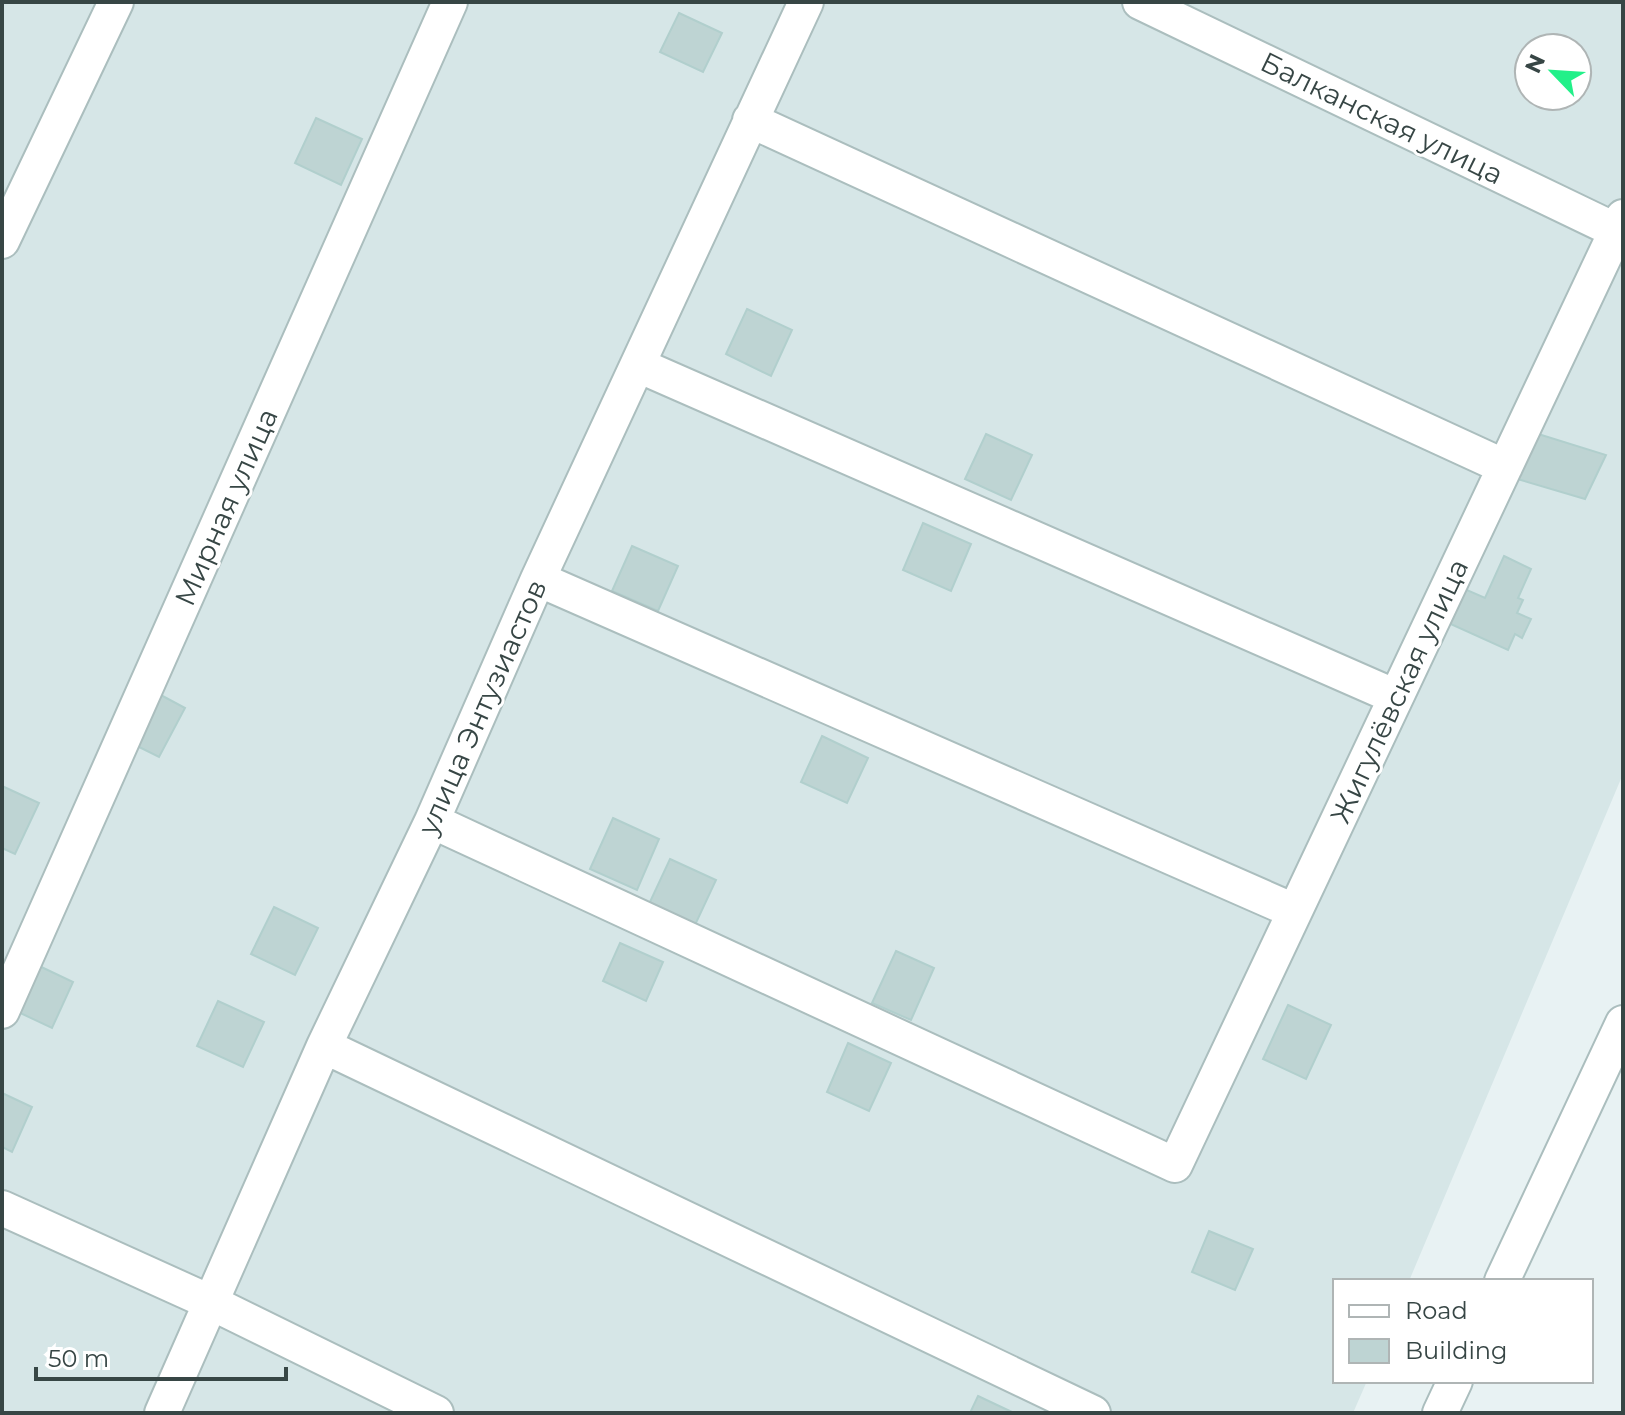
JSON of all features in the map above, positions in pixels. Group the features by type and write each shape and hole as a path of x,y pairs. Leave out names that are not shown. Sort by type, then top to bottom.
{"street":[{"path":"2,241 116,2"},
{"name":"Мирная улица","path":"2,1011 450,2"},
{"name":"улица Энтузиастов","path":"162,1413 324,1046 432,821 538,579 806,2"},
{"name":"Балканская улица","path":"1140,2 1621,227"},
{"path":"750,120 1505,467"},
{"name":"Жигулёвская улица","path":"432,821 1175,1165 1621,227"},
{"path":"638,365 1396,697"},
{"path":"538,579 1294,911"},
{"path":"1503,1279 1623,1023"},
{"path":"324,1046 1093,1413"},
{"path":"2,1208 212,1303 436,1413"},
{"path":"1440,1413 1454,1383"}],"shaded area":[{"path":"2,2 1623,2 1623,774 1410,1279 1333,1279 1333,1383 1366,1383 1353,1413 2,1413"}],"building":[{"path":"679,13 722,33 703,72 660,52"},
{"path":"316,118 362,139 341,185 295,163"},
{"path":"747,309 792,330 771,376 726,354"},
{"path":"1535,433 1606,455 1585,499 1514,478"},
{"path":"986,434 1032,455 1011,500 965,479"},
{"path":"923,523 971,544 951,591 903,570"},
{"path":"632,546 678,566 658,611 612,591"},
{"path":"1504,556 1531,569 1518,598 1523,600 1517,613 1531,619 1522,638 1515,634 1508,650 1444,621 1460,587 1485,598"},
{"path":"157,693 185,708 159,757 131,743"},
{"path":"822,736 868,758 847,803 801,782"},
{"path":"2,786 39,803 15,854 2,848"},
{"path":"613,818 659,839 637,890 590,869"},
{"path":"670,859 716,880 695,925 649,904"},
{"path":"274,907 318,928 295,975 251,954"},
{"path":"620,943 663,962 646,1001 603,981"},
{"path":"896,951 934,968 911,1020 872,1003"},
{"path":"35,964 73,982 52,1028 14,1010"},
{"path":"218,1001 264,1022 243,1067 197,1046"},
{"path":"1288,1005 1331,1025 1306,1079 1263,1059"},
{"path":"848,1043 891,1063 869,1111 827,1092"},
{"path":"2,1093 32,1107 12,1152 2,1147"},
{"path":"1209,1231 1253,1249 1235,1290 1192,1272"},
{"path":"978,1396 1014,1413 970,1413"}]}
